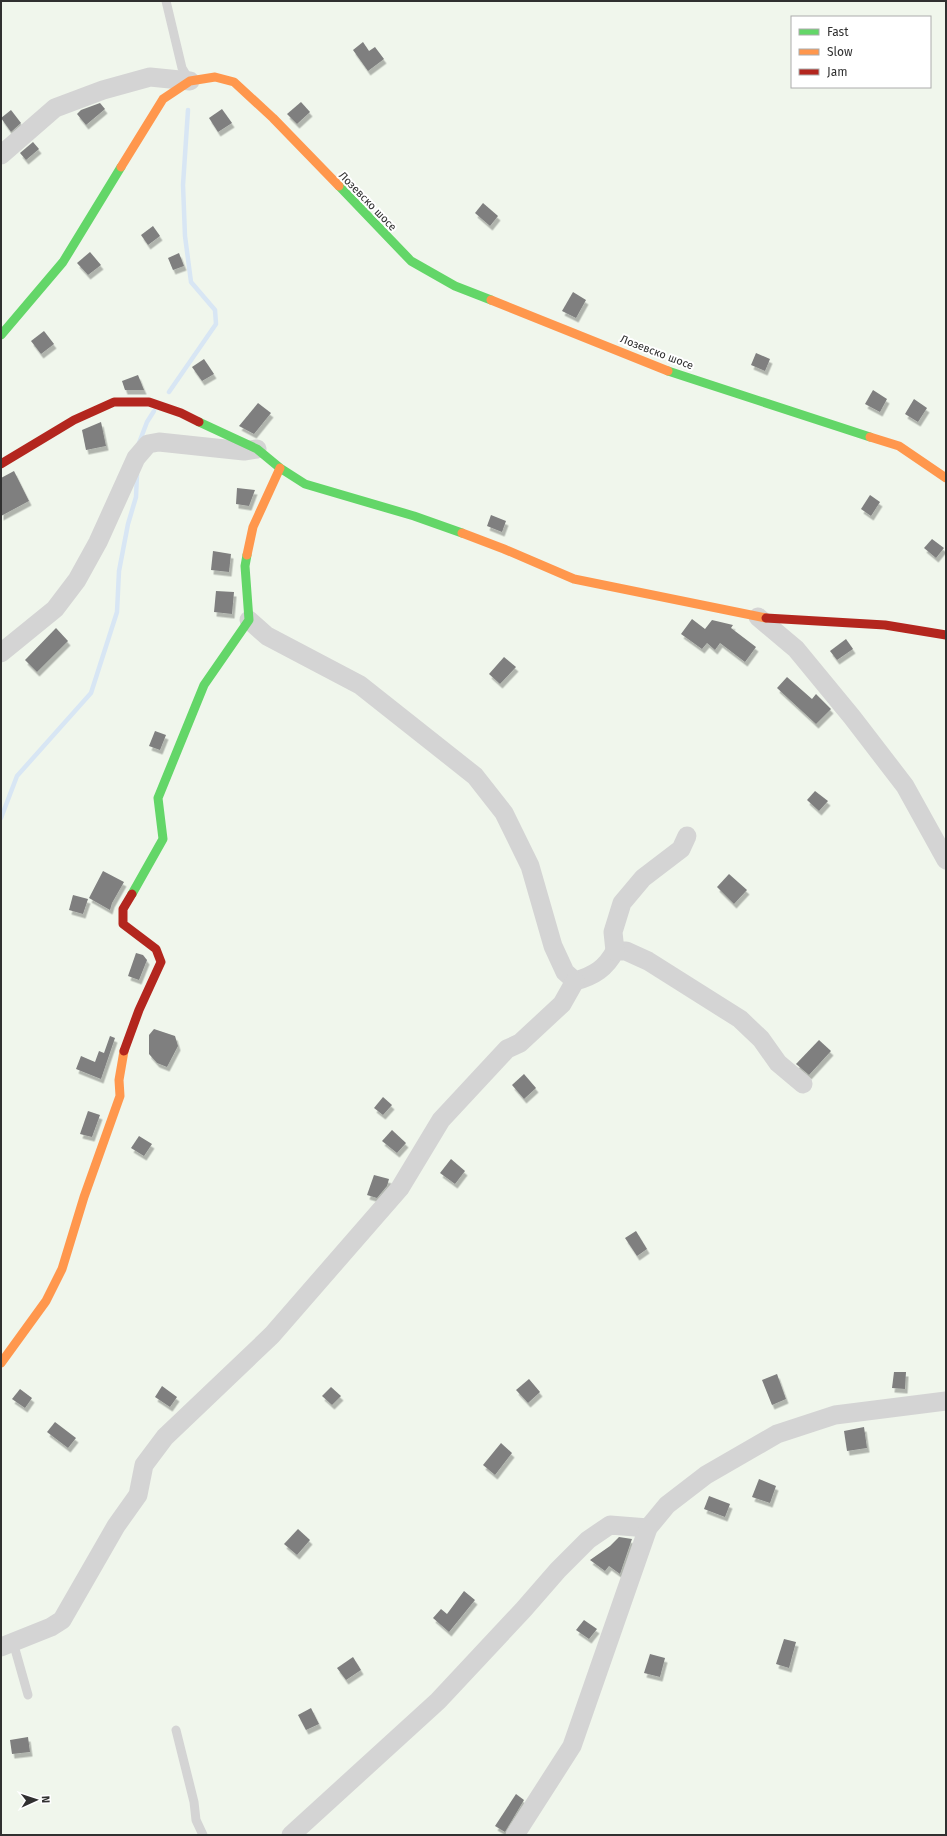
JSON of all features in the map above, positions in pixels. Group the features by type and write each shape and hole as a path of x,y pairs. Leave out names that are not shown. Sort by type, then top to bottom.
{"street":[{"path":"1,155 55,108 102,90 150,77 190,81"},
{"name":"Лозевско шосе","path":"1,335 63,262 163,99 190,81 215,77 234,82 273,118 411,261 455,286 571,331 661,369 899,446 946,478"},
{"path":"1,464 74,420 114,402 149,402 181,413 257,448 280,468 305,484 414,516 504,549 574,579 758,616 885,624 946,635"},
{"path":"1,653 55,609 77,580 98,542 136,458 148,444 159,442 244,451 257,448"},
{"path":"1,1363 46,1301 62,1269 84,1197 120,1096 118,1084 128,1037 161,962 156,949 123,924 123,908 163,839 158,798 204,684 249,620 245,566 254,527 280,468"},
{"path":"758,616 796,649 852,717 905,786 946,860"},
{"path":"249,620 267,636 360,685 475,776 504,813 530,866 553,946 565,972 576,981"},
{"path":"7,1644 51,1627 62,1620 116,1526 138,1495 144,1465 165,1438 272,1335 400,1188 441,1120 508,1049 520,1043 562,1004 576,981 590,977 608,964 615,951 613,932 622,902 643,878 681,849 686,836"},
{"path":"615,951 626,951 648,961 740,1019 761,1039 778,1063 803,1084"},
{"path":"515,1835 572,1746 648,1528 667,1505 706,1476 777,1434 835,1416 946,1401"},
{"path":"297,1834 438,1702 558,1570 588,1540 610,1525 648,1528"}],"lane":[{"path":"166,1 182,68 190,81"},
{"path":"7,1644 28,1695"},
{"path":"176,1730 194,1802 196,1820 203,1835"}],"shaded area":[{"path":"1,1 946,1 946,1835 1,1835"}],"building":[{"path":"363,42 369,51 375,47 384,59 368,71 353,50"},
{"path":"301,102 310,112 297,124 287,114"},
{"path":"100,103 105,109 86,125 77,114 81,110"},
{"path":"222,109 232,123 218,132 209,118"},
{"path":"11,110 21,123 11,132 1,118"},
{"path":"33,142 39,149 26,160 20,153"},
{"path":"483,203 498,216 490,226 475,213"},
{"path":"153,226 160,236 148,245 141,235"},
{"path":"90,252 101,265 88,275 77,263"},
{"path":"179,253 184,266 173,270 168,258"},
{"path":"573,292 586,300 576,318 562,311"},
{"path":"44,331 54,344 41,354 31,341"},
{"path":"756,353 770,359 765,371 751,365"},
{"path":"204,359 214,374 202,381 192,367"},
{"path":"138,375 144,390 125,390 122,381"},
{"path":"873,390 887,399 880,412 865,404"},
{"path":"914,399 927,408 918,422 905,414"},
{"path":"258,403 271,413 254,434 239,426"},
{"path":"101,422 106,446 86,450 82,430"},
{"path":"14,471 29,501 1,516 1,478"},
{"path":"237,488 255,490 249,506 236,504"},
{"path":"870,495 880,502 871,516 861,509"},
{"path":"491,515 506,521 502,532 487,526"},
{"path":"932,539 944,548 936,558 924,548"},
{"path":"213,551 231,554 229,572 211,570"},
{"path":"216,591 234,592 232,614 214,612"},
{"path":"692,619 705,629 712,620 733,625 731,628 756,647 745,662 720,643 715,650 707,643 702,649 681,634"},
{"path":"56,628 68,641 37,672 25,660"},
{"path":"846,639 853,649 837,660 830,651"},
{"path":"504,657 516,667 500,684 489,674"},
{"path":"787,677 812,699 816,694 831,709 816,724 777,688"},
{"path":"155,731 166,735 160,750 149,746"},
{"path":"815,791 828,801 819,811 807,800"},
{"path":"103,871 124,882 112,903 110,910 89,898"},
{"path":"729,874 747,890 734,904 717,887"},
{"path":"73,895 88,899 83,914 69,910"},
{"path":"136,953 143,955 147,960 139,980 128,976"},
{"path":"154,1029 175,1036 178,1046 167,1067 157,1063 149,1054 149,1035"},
{"path":"110,1036 115,1038 101,1079 76,1069 81,1056 95,1062 99,1051 104,1053"},
{"path":"819,1040 831,1051 809,1075 796,1064"},
{"path":"524,1074 536,1088 524,1099 512,1085"},
{"path":"383,1097 392,1105 383,1115 374,1108"},
{"path":"88,1111 100,1115 92,1137 80,1134"},
{"path":"392,1130 406,1143 397,1153 382,1141"},
{"path":"139,1136 152,1144 144,1156 131,1148"},
{"path":"451,1159 465,1171 455,1184 440,1173"},
{"path":"374,1175 389,1179 387,1186 377,1198 367,1195"},
{"path":"636,1231 647,1249 637,1256 625,1238"},
{"path":"894,1372 906,1372 905,1389 892,1388"},
{"path":"777,1374 786,1399 772,1405 762,1380"},
{"path":"529,1379 540,1392 528,1403 516,1390"},
{"path":"162,1386 177,1397 170,1407 155,1397"},
{"path":"331,1387 341,1396 332,1405 322,1396"},
{"path":"20,1389 32,1398 25,1408 12,1399"},
{"path":"55,1422 76,1438 68,1448 47,1432"},
{"path":"864,1427 867,1448 847,1451 844,1431"},
{"path":"501,1443 512,1453 495,1475 483,1465"},
{"path":"759,1479 776,1486 770,1503 752,1497"},
{"path":"709,1496 730,1504 725,1517 704,1509"},
{"path":"298,1529 310,1540 297,1555 284,1544"},
{"path":"619,1537 632,1539 620,1574 609,1566 605,1571 590,1560 610,1546"},
{"path":"464,1591 475,1600 449,1632 433,1618 441,1609 447,1614"},
{"path":"584,1620 597,1629 589,1639 576,1630"},
{"path":"784,1639 796,1642 789,1668 776,1664"},
{"path":"650,1654 665,1658 660,1677 644,1673"},
{"path":"353,1657 361,1670 346,1680 337,1668"},
{"path":"311,1708 319,1724 306,1730 298,1715"},
{"path":"28,1737 30,1752 12,1754 10,1740"},
{"path":"516,1794 524,1800 505,1832 495,1826"}],"waterway":[{"path":"169,392 216,324 215,310 191,282 185,236 183,185 188,110"},
{"path":"139,443 147,422 154,411"},
{"path":"1,818 17,776 91,693 117,612 119,571 128,524 136,497 137,474"}],"traffic: fast":[{"path":"1,335 63,262 121,167"},
{"path":"339,186 411,261 455,286 491,300"},
{"path":"668,371 870,437"},
{"path":"199,422 257,449 280,468 305,484 414,516 462,533"},
{"path":"132,894 163,839 158,798 204,685 249,620 245,566 247,555"}],"traffic: slow":[{"path":"121,167 163,99 190,81 215,77 234,82 273,118 339,186"},
{"path":"491,300 668,371"},
{"path":"870,437 899,446 946,478"},
{"path":"247,555 253,527 280,468"},
{"path":"462,533 574,579 766,618"},
{"path":"1,1363 46,1301 62,1269 84,1197 120,1096 119,1080 124,1051"}],"traffic: jam":[{"path":"1,464 74,420 114,402 149,402 181,413 199,422"},
{"path":"766,618 885,625 946,635"},
{"path":"124,1051 139,1010 161,962 156,949 123,924 123,909 132,894"}]}
